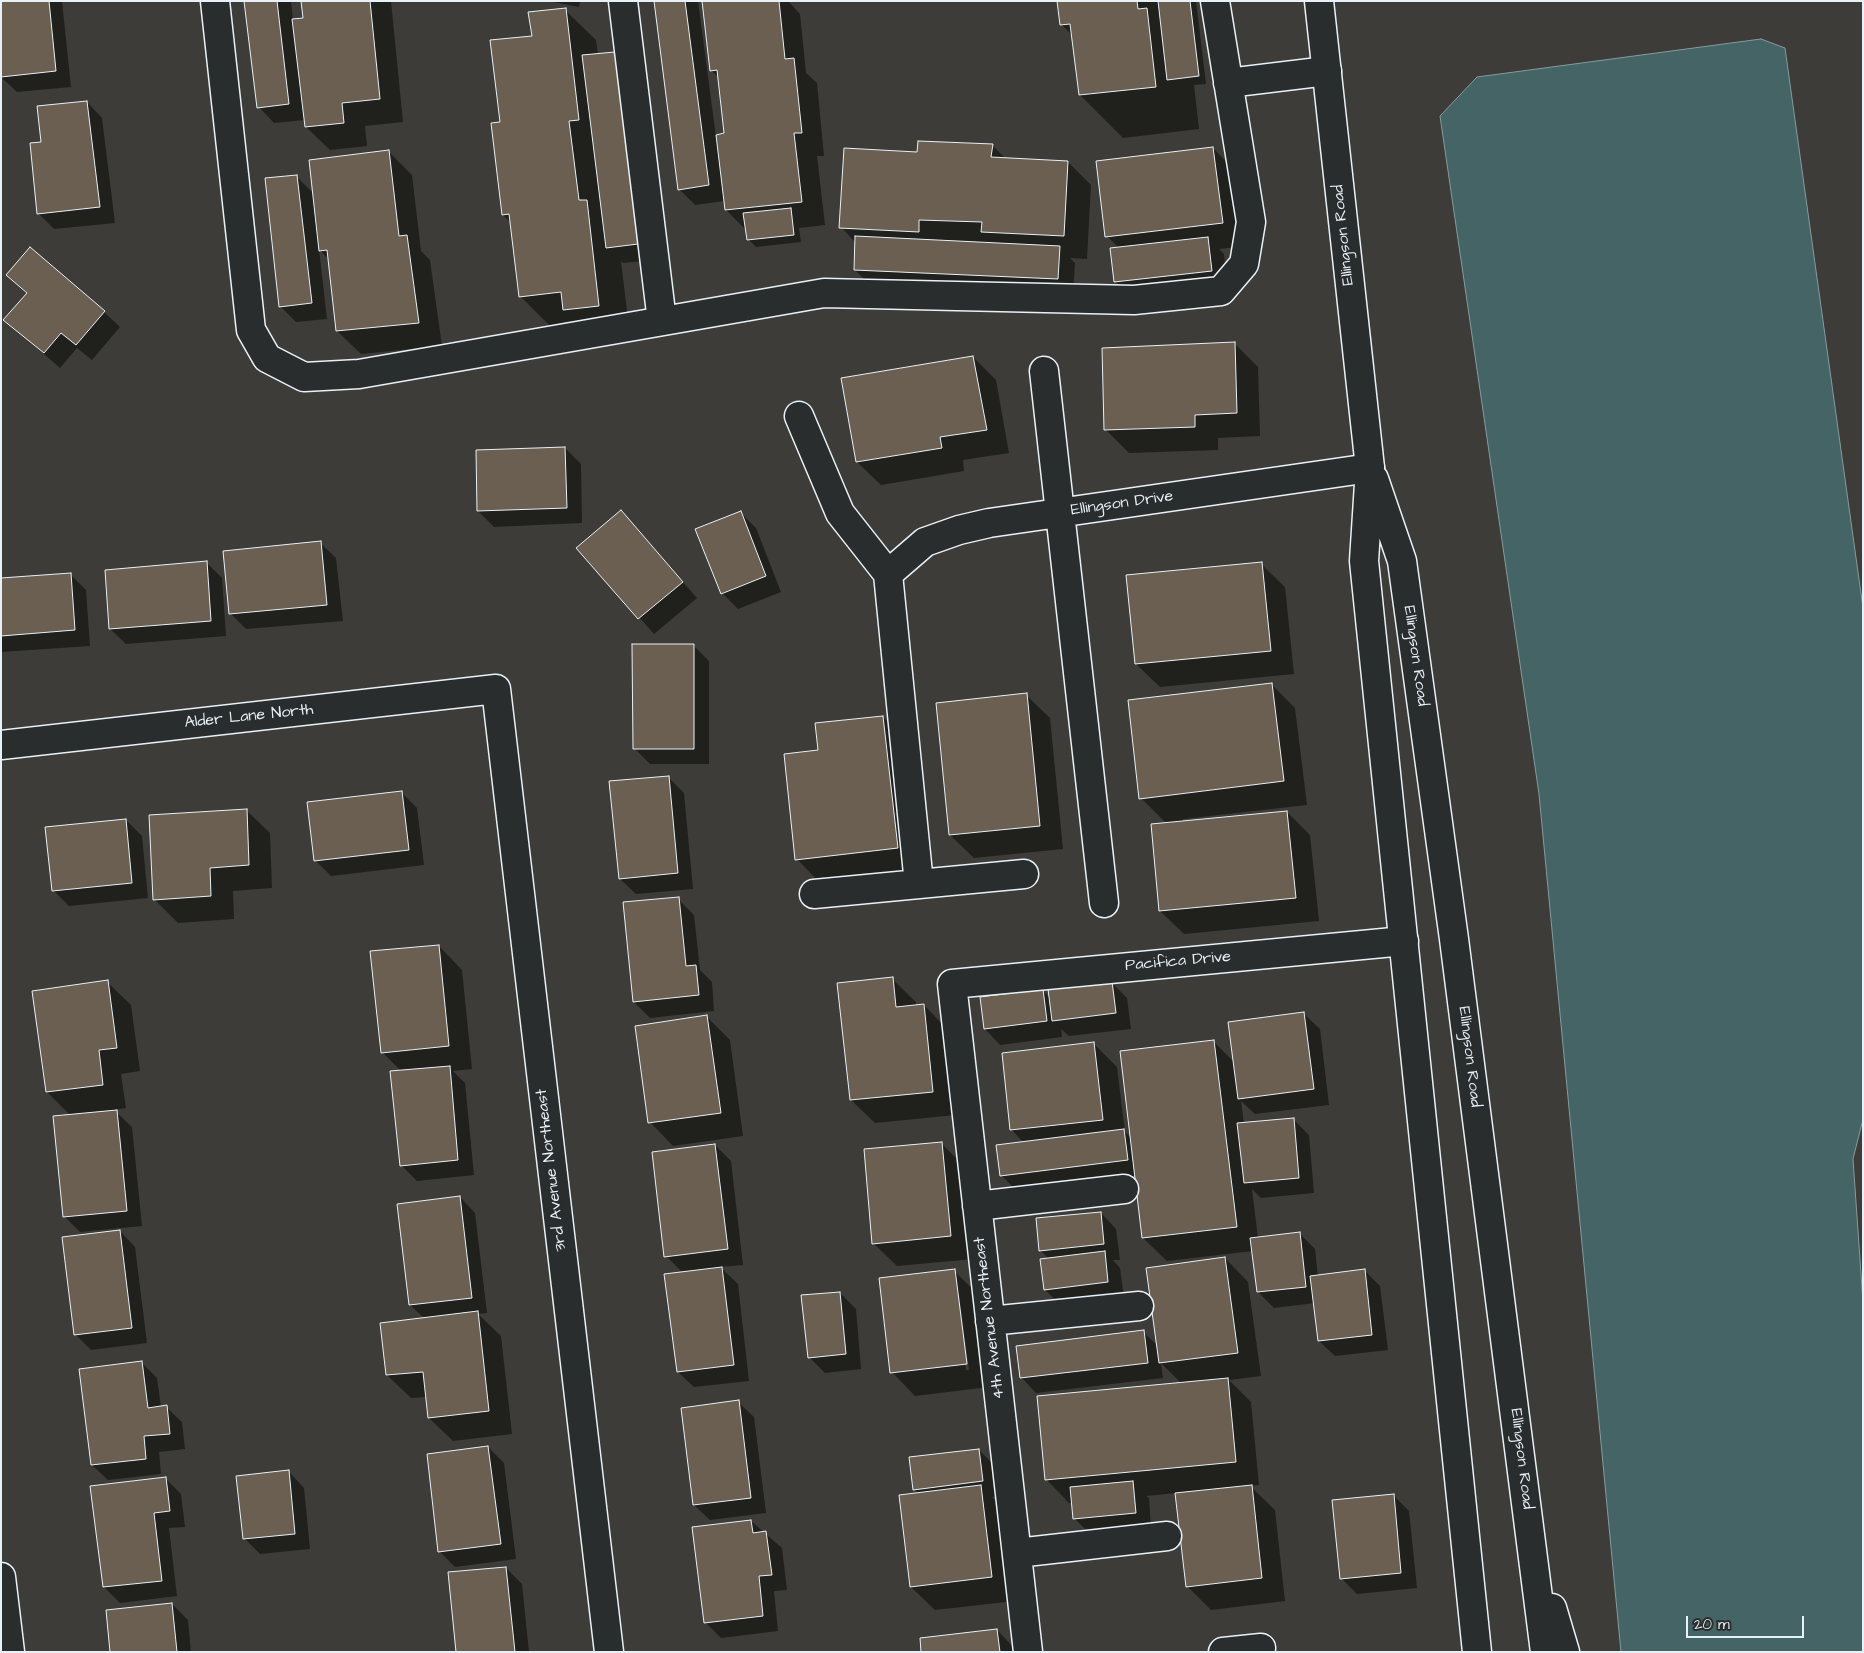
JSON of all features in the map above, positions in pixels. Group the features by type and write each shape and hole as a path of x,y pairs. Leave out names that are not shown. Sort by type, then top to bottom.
{"street":[{"path":"215,1 251,330 267,358 304,376 359,374 824,293 1134,300 1221,291 1244,264 1251,222 1215,1"},
{"path":"623,1 662,321"},
{"name":"Ellingson Road","path":"1319,1 1370,468 1364,561 1477,1652"},
{"path":"1228,83 1327,72"},
{"path":"1044,371 1104,903"},
{"path":"799,416 840,513 888,574 919,884"},
{"name":"Ellingson Road","path":"1370,468 1402,561 1533,1547 1544,1652"},
{"name":"Ellingson Drive","path":"888,574 925,542 959,530 1060,513 1370,468"},
{"name":"Alder Lane North","path":"1,745 496,689"},
{"name":"3rd Avenue Northeast","path":"496,689 609,1652"},
{"path":"814,894 1024,874"},
{"name":"Pacifica Drive","path":"952,984 1404,941"},
{"name":"4th Avenue Northeast","path":"952,984 1028,1652"},
{"path":"977,1206 1124,1189"},
{"path":"990,1321 1139,1306"},
{"path":"1017,1553 1167,1536"},
{"path":"1533,1547 1566,1652"},
{"path":"1,1577 10,1652"},
{"path":"1223,1652 1261,1648"}],"water":[{"path":"1761,39 1785,48 1863,608 1863,1119 1853,1159 1863,1303 1863,1652 1621,1652 1539,794 1440,116 1477,77"}],"building":[{"path":"1,1 49,1 56,71 1,77"},
{"path":"244,1 277,1 289,104 257,108"},
{"path":"301,1 370,1 380,99 342,103 344,123 305,127 292,19 303,18"},
{"path":"654,1 685,1 709,185 678,190"},
{"path":"702,1 779,1 785,59 794,58 802,133 794,133 802,202 725,210 716,135 724,133 717,70 710,71"},
{"path":"1057,1 1137,1 1138,9 1147,8 1156,87 1079,95 1070,24 1060,25"},
{"path":"1158,1 1190,1 1199,76 1167,80"},
{"path":"566,8 579,120 569,121 579,200 587,200 599,306 563,310 561,292 519,297 509,214 502,215 491,123 500,122 490,40 532,36 528,12"},
{"path":"615,52 638,244 606,248 582,55"},
{"path":"87,101 100,207 37,214 30,143 41,142 37,106"},
{"path":"918,141 993,144 991,157 1068,161 1064,236 981,232 982,222 919,220 919,232 839,228 844,148 917,152"},
{"path":"1213,147 1223,223 1105,237 1096,161"},
{"path":"389,150 399,236 407,235 419,323 336,331 327,250 319,251 309,160"},
{"path":"297,175 312,303 279,307 265,178"},
{"path":"791,208 794,235 747,240 743,213"},
{"path":"855,236 1060,246 1058,279 854,270"},
{"path":"1208,237 1212,271 1114,282 1110,248"},
{"path":"30,247 105,311 76,345 61,333 44,353 3,320 27,293 6,275"},
{"path":"1235,342 1237,413 1195,415 1195,427 1104,430 1102,348"},
{"path":"973,356 987,430 940,437 942,448 856,462 841,378"},
{"path":"565,447 567,508 477,511 476,450"},
{"path":"621,510 683,582 638,619 576,548"},
{"path":"741,511 766,576 721,594 695,529"},
{"path":"321,541 327,605 229,614 223,551"},
{"path":"207,561 211,621 109,629 105,570"},
{"path":"1262,562 1271,651 1135,664 1126,575"},
{"path":"71,573 75,630 1,636 1,578"},
{"path":"632,644 694,644 694,749 633,749"},
{"path":"1272,683 1284,781 1139,799 1128,700"},
{"path":"1027,693 1040,826 949,835 936,703"},
{"path":"883,716 898,848 795,860 784,754 818,750 815,723"},
{"path":"669,776 678,873 619,879 609,781"},
{"path":"402,791 409,850 314,861 307,802"},
{"path":"247,809 249,865 210,868 211,896 153,900 149,815"},
{"path":"1287,811 1296,898 1159,911 1151,824"},
{"path":"126,819 132,883 52,891 45,827"},
{"path":"679,897 686,966 696,965 699,995 633,1002 623,902"},
{"path":"439,945 449,1046 381,1053 370,951"},
{"path":"893,977 896,1007 924,1004 933,1092 850,1100 837,983"},
{"path":"108,980 117,1048 99,1050 103,1085 46,1092 32,991"},
{"path":"1112,981 1116,1013 1052,1021 1048,989"},
{"path":"1043,989 1047,1021 984,1029 980,997"},
{"path":"1304,1012 1314,1089 1238,1099 1228,1022"},
{"path":"707,1015 721,1113 648,1123 635,1026"},
{"path":"1214,1040 1237,1227 1142,1238 1120,1051"},
{"path":"1094,1042 1103,1120 1010,1130 1002,1053"},
{"path":"450,1066 458,1160 400,1166 390,1071"},
{"path":"117,1110 127,1211 63,1217 53,1116"},
{"path":"1294,1118 1299,1178 1244,1183 1237,1123"},
{"path":"1124,1129 1128,1160 1000,1176 996,1145"},
{"path":"942,1142 951,1236 872,1244 864,1149"},
{"path":"715,1144 728,1249 664,1257 652,1152"},
{"path":"460,1196 472,1298 409,1305 397,1204"},
{"path":"1101,1212 1104,1244 1039,1251 1036,1218"},
{"path":"120,1230 132,1328 74,1335 62,1237"},
{"path":"1300,1232 1306,1287 1257,1292 1250,1238"},
{"path":"1105,1251 1108,1282 1044,1290 1040,1259"},
{"path":"1225,1257 1238,1353 1159,1363 1146,1268"},
{"path":"722,1267 734,1365 677,1372 664,1274"},
{"path":"955,1269 967,1364 890,1373 879,1278"},
{"path":"1365,1269 1372,1335 1318,1341 1310,1276"},
{"path":"840,1292 846,1354 808,1358 801,1295"},
{"path":"478,1311 489,1411 428,1418 423,1372 386,1375 380,1323"},
{"path":"1144,1330 1148,1363 1020,1378 1016,1346"},
{"path":"142,1361 148,1408 167,1405 170,1434 144,1436 146,1459 91,1465 79,1369"},
{"path":"1228,1378 1236,1462 1045,1480 1037,1396"},
{"path":"739,1400 751,1498 693,1505 681,1408"},
{"path":"488,1446 501,1544 438,1552 427,1454"},
{"path":"979,1449 983,1481 913,1490 909,1457"},
{"path":"289,1470 295,1534 243,1539 236,1476"},
{"path":"166,1477 170,1511 154,1513 162,1581 103,1587 90,1486"},
{"path":"1133,1481 1136,1513 1073,1519 1070,1487"},
{"path":"981,1485 992,1577 910,1587 899,1495"},
{"path":"1252,1485 1262,1578 1186,1587 1175,1493"},
{"path":"1394,1494 1401,1573 1340,1579 1332,1500"},
{"path":"751,1520 753,1533 766,1531 772,1575 759,1576 763,1616 704,1623 692,1527"},
{"path":"506,1567 515,1652 456,1652 448,1572"},
{"path":"172,1603 177,1652 110,1652 106,1610"},
{"path":"997,1629 1000,1652 921,1652 920,1638"}]}
